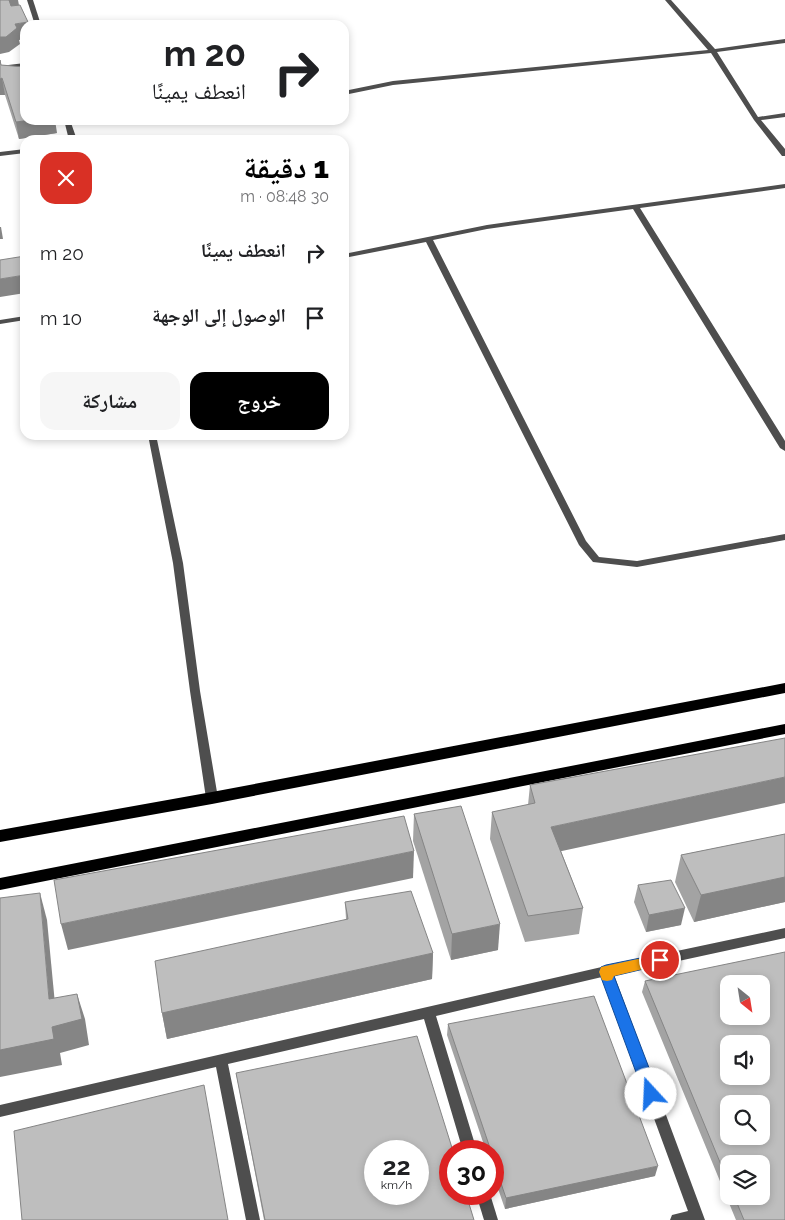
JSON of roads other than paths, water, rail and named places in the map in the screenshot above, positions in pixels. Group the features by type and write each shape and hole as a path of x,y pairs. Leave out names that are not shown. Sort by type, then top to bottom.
{"main road":[{"path":"0,836 212,798 785,688"},
{"path":"0,884 785,729"}],"street":[{"path":"30,0 36,20"},
{"path":"668,0 713,51 756,119 785,154"},
{"path":"349,91 393,83 713,51 785,41"},
{"path":"0,68 20,66"},
{"path":"756,119 785,115"},
{"path":"0,154 20,151"},
{"path":"349,255 487,227 785,186"},
{"path":"636,208 785,448"},
{"path":"428,239 582,543 596,560 637,564 785,537"},
{"path":"0,322 20,319"},
{"path":"153,440 178,563 195,691 212,798"},
{"path":"0,1111 606,972 785,933"},
{"path":"606,972 697,1218 677,1220"},
{"path":"428,1013 467,1140"},
{"path":"221,1060 253,1220"},
{"path":"486,1205 490,1220"}]}
